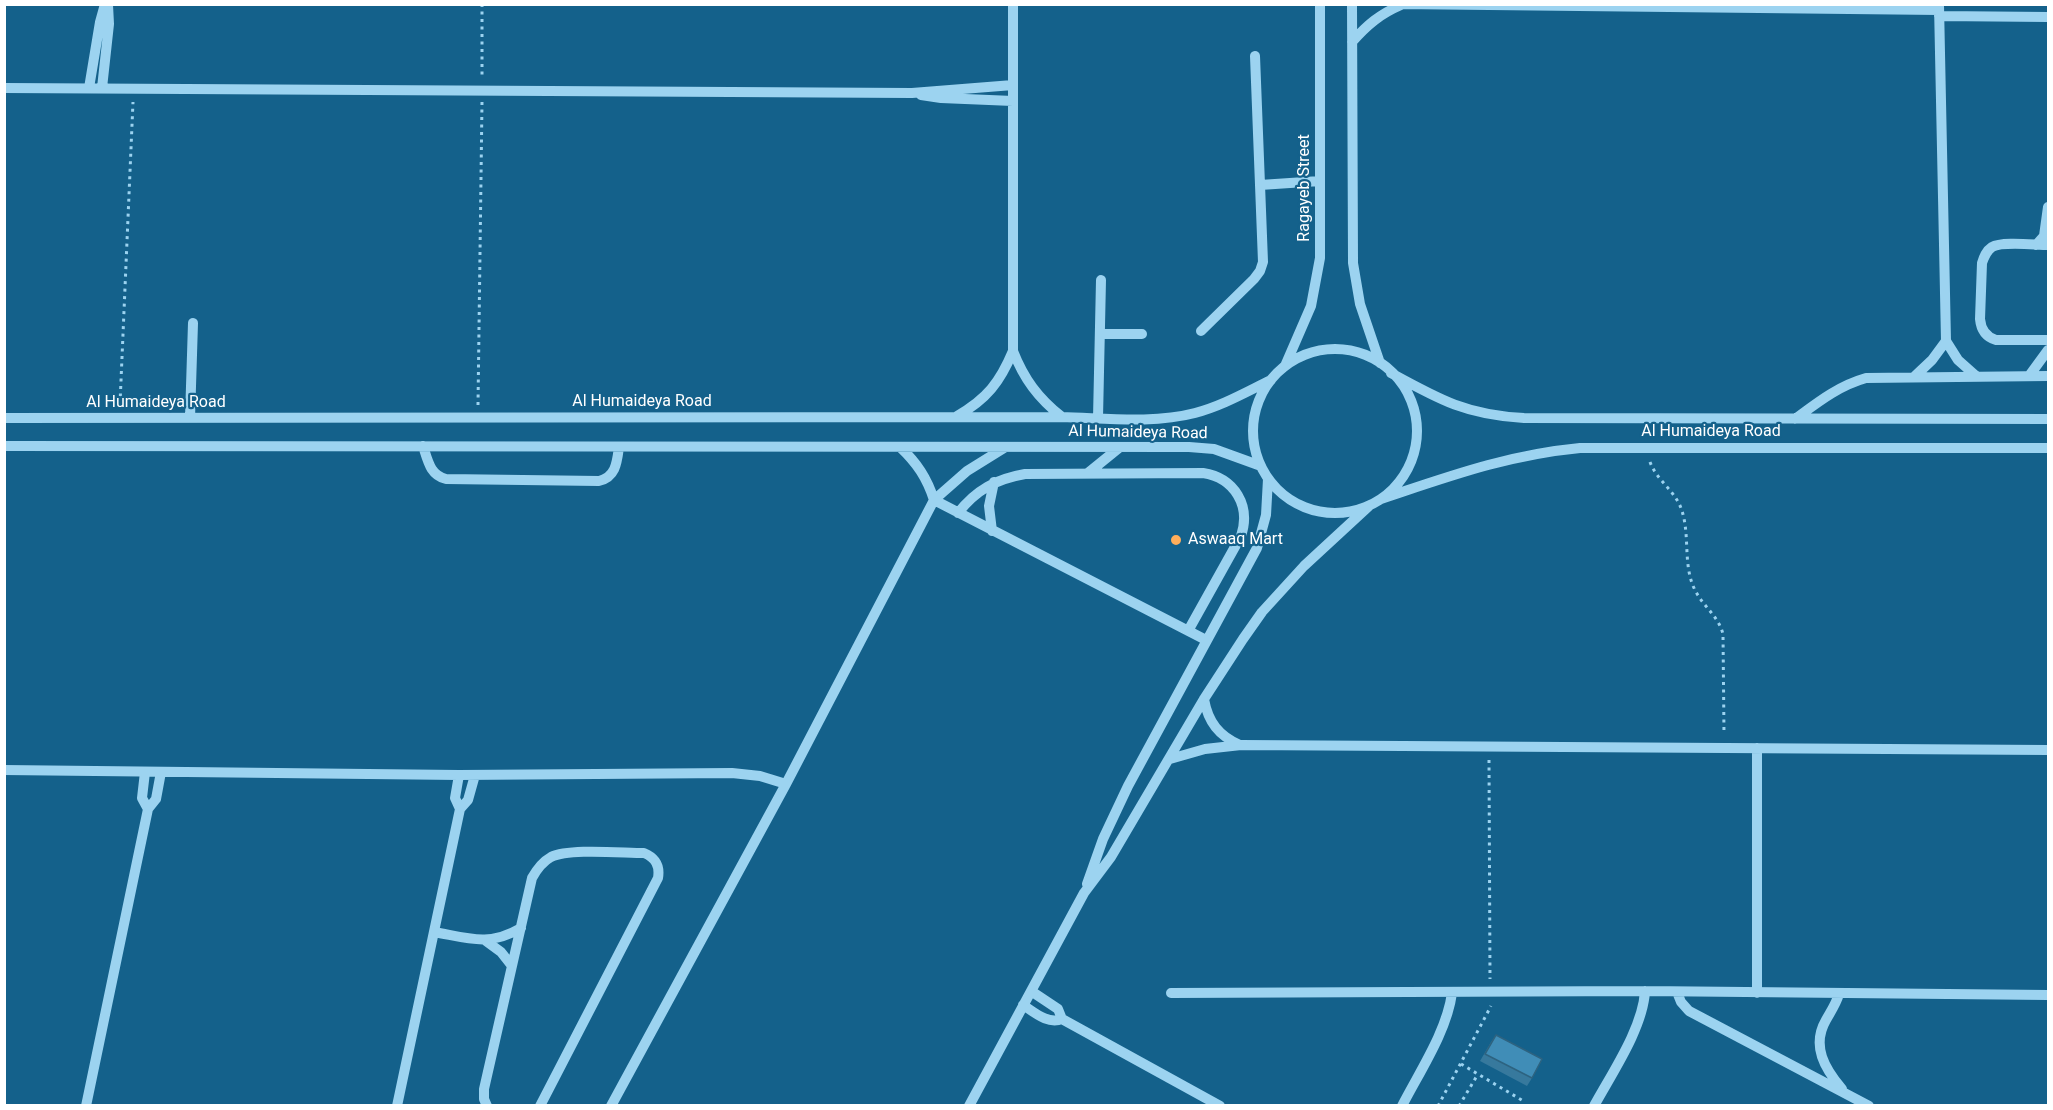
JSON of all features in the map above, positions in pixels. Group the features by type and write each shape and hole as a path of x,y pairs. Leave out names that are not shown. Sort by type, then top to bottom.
{"street":[{"path":"89,88 100,22 106,4"},
{"path":"102,88 109,24 106,4"},
{"path":"1012,4 1013,351 1032,388 1062,417"},
{"name":"Ragayeb Street","path":"1286,366 1311,306 1320,258 1320,4"},
{"path":"1352,4 1353,263 1360,304 1380,363"},
{"path":"1352,42 1366,26 1382,14 1400,5 1939,10 2049,17"},
{"path":"1939,10 1946,341 1958,360 1976,376"},
{"path":"1201,331 1260,272 1263,262 1255,56"},
{"path":"4,88 912,93 1013,86"},
{"path":"912,93 941,98 1013,101"},
{"path":"1260,185 1320,181"},
{"path":"2036,245 2044,236 2049,207"},
{"path":"2049,245 1998,244 1984,255 1981,326 1989,338 1996,340 2049,340"},
{"path":"1098,418 1101,280"},
{"path":"190,418 193,323"},
{"path":"1100,334 1142,334"},
{"path":"1914,377 1932,360 1946,341"},
{"path":"969,1106 1084,893 1111,856 1204,699 1243,639 1283,587 1369,506 1392,490 1405,473 1413,453 1416,424 1411,403 1401,384 1380,363 1354,352 1325,350 1305,355 1286,366 1271,380 1258,403 1253,428 1261,466 1268,479 1288,499 1314,511 1342,513 1369,506"},
{"path":"2029,376 2049,350"},
{"path":"954,417 974,406 991,391 1004,372 1013,351"},
{"name":"Al Humaideya Road","path":"1391,373 1444,401 1469,411 1496,417 2049,419"},
{"path":"1795,419 1834,390 1849,382 1866,378 2049,376"},
{"name":"Al Humaideya Road","path":"4,418 1168,418 1194,414 1219,406 1271,380"},
{"name":"Al Humaideya Road","path":"4,446 1201,447 1227,453 1261,466"},
{"path":"423,446 432,472 446,479 599,482 614,472 619,447"},
{"path":"900,447 922,471 934,500 1206,640"},
{"path":"611,1106 786,784 934,500 967,471 1004,447"},
{"path":"1088,473 1120,447"},
{"name":"Al Humaideya Road","path":"1381,499 1478,466 1518,457 1580,448 2049,448"},
{"path":"958,513 980,490 994,482 1025,474 1203,473 1221,478 1236,491 1244,508 1244,527 1188,631"},
{"path":"1084,893 1115,812 1257,548 1266,514 1268,479"},
{"path":"992,531 989,506 994,482"},
{"path":"1204,699 1206,712 1212,723 1224,736 1241,745"},
{"path":"1170,759 1204,749 1241,745 2049,750"},
{"path":"1757,748 1757,993"},
{"path":"4,770 459,775 732,773 760,776 786,784"},
{"path":"145,772 142,798 148,809"},
{"path":"86,1106 148,809 156,799 161,772"},
{"path":"459,775 455,798 460,809"},
{"path":"397,1106 460,809 468,800 475,775"},
{"path":"487,1106 484,1089 532,878 551,857 569,853 644,853 655,860 658,866 658,878 540,1106"},
{"path":"434,932 486,941 504,937 521,928"},
{"path":"486,941 501,952 512,966"},
{"path":"1030,991 1058,1009 1062,1019 1220,1106"},
{"path":"1594,1106 1637,1026 1643,1009 1645,991"},
{"path":"1171,993 1645,991 2049,995"},
{"path":"1677,992 1681,1002 1689,1011 1869,1106"},
{"path":"1402,1106 1442,1027 1449,1010 1452,993"},
{"path":"1839,994 1821,1030 1820,1052 1829,1073 1846,1094"},
{"path":"1023,1005 1052,1021 1062,1019"}],"path":[{"path":"478,417 482,4"},
{"path":"120,418 134,88"},
{"path":"1650,447 1649,457 1653,469 1674,494 1682,509 1688,566 1694,588 1718,619 1723,634 1724,748"},
{"path":"1438,1106 1461,1064 1494,992 1489,746"},
{"path":"1461,1064 1525,1102"},
{"path":"1459,1106 1478,1074"}],"building":[{"path":"1496,1035 1542,1059 1532,1078 1485,1054"}],"place":[{"name":"Aswaaq Mart","path":"1176,540"}]}
